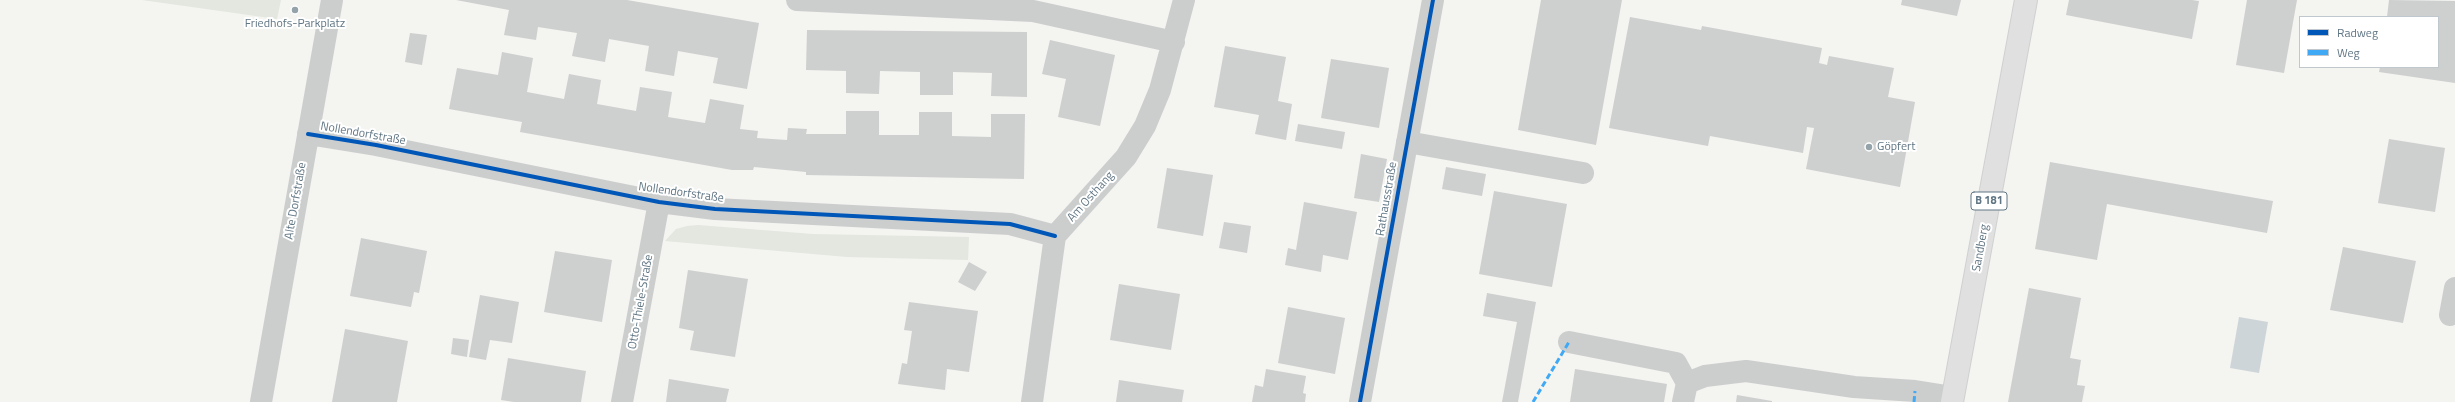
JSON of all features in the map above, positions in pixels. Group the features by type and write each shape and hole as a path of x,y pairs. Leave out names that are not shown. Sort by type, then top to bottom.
{"main road":[{"name":"Sandberg","path":"1953,400 2026,0"}],"street":[{"name":"Alte Dorfstraße","path":"261,402 332,0"},
{"path":"797,0 1034,11 1174,42"},
{"name":"Am Osthang","path":"1055,236 1126,157 1146,126 1160,90 1184,0"},
{"name":"Rathausstraße","path":"1360,402 1433,0"},
{"name":"Nollendorfstraße","path":"308,134 376,145 659,202 755,212 1010,224 1055,236"},
{"path":"1408,142 1583,173"},
{"name":"Otto-Thiele-Straße","path":"622,402 659,202"},
{"path":"1032,402 1055,236"},
{"path":"2450,316 2455,288"},
{"path":"1569,342 1676,363 1685,392 1705,376 1746,371 1854,387 1915,391 1953,400"}],"shaded area":[{"path":"142,0 281,0 277,19"},
{"path":"698,225 813,234 969,237 968,260 847,257 665,241 676,229"},
{"path":"2239,317 2268,322 2259,373 2230,368"}],"building":[{"path":"456,0 627,0 759,23 747,89 713,83 718,58 678,51 674,76 645,71 649,46 609,39 605,62 572,56 577,33 538,27 536,40 504,35 509,10"},
{"path":"1541,0 1622,0 1596,145 1518,130"},
{"path":"1902,0 1961,0 1957,16 1901,5"},
{"path":"2069,0 2199,1 2192,39 2066,15"},
{"path":"2247,0 2297,0 2284,73 2236,65"},
{"path":"2389,0 2455,1 2455,83 2379,72 2380,68 2439,68 2439,16 2387,16"},
{"path":"1630,17 1701,30 1702,26 1822,48 1819,63 1827,65 1829,56 1894,68 1888,97 1915,102 1900,187 1806,169 1814,128 1807,127 1803,153 1710,136 1708,146 1609,128"},
{"path":"807,30 1027,32 1027,97 991,96 992,73 953,72 953,95 920,95 920,72 880,71 879,94 846,93 846,71 806,70"},
{"path":"410,33 427,35 422,65 405,62"},
{"path":"1050,40 1115,55 1100,126 1058,117 1066,79 1042,74"},
{"path":"1225,46 1286,57 1278,101 1292,104 1286,140 1255,134 1259,115 1214,107"},
{"path":"502,52 533,58 527,92 564,99 569,74 601,80 597,104 636,111 640,87 672,92 668,117 705,123 710,99 744,105 740,129 758,131 757,138 787,140 788,128 807,129 806,134 846,134 846,111 879,111 879,135 919,135 919,112 952,112 952,136 991,137 991,114 1025,114 1024,179 806,175 806,172 754,167 753,170 732,170 520,132 522,122 449,109 457,68 498,75"},
{"path":"1331,59 1389,68 1379,128 1321,118"},
{"path":"1298,124 1345,132 1342,149 1295,141"},
{"path":"2389,139 2445,148 2435,212 2378,203"},
{"path":"1361,154 1387,159 1379,202 1354,198"},
{"path":"2050,162 2273,201 2267,233 2107,204 2097,260 2035,249"},
{"path":"1446,167 1486,174 1482,196 1442,189"},
{"path":"1167,168 1213,175 1203,236 1157,228"},
{"path":"1494,191 1567,204 1552,287 1479,274"},
{"path":"1304,202 1357,212 1348,260 1323,255 1321,272 1285,265 1288,248 1296,250"},
{"path":"1224,222 1251,226 1247,253 1219,248"},
{"path":"361,238 427,251 419,293 414,292 411,307 350,296"},
{"path":"2343,247 2416,261 2403,323 2330,310"},
{"path":"555,251 612,260 602,322 544,312"},
{"path":"969,262 987,272 975,291 958,282"},
{"path":"688,270 748,279 735,357 690,350 694,331 679,328"},
{"path":"1119,284 1180,294 1171,350 1110,340"},
{"path":"2029,288 2081,298 2070,358 2081,360 2077,385 2085,386 2082,402 2008,402"},
{"path":"1487,293 1536,302 1518,402 1502,402 1517,322 1483,316"},
{"path":"480,295 519,302 512,343 490,340 486,360 469,357"},
{"path":"909,302 978,311 969,372 947,369 945,390 898,384 902,363 907,364 912,331 904,330"},
{"path":"1288,307 1345,318 1335,374 1278,363"},
{"path":"345,329 408,341 397,402 332,402"},
{"path":"453,338 469,340 467,357 451,354"},
{"path":"508,358 586,371 581,402 514,402 501,400"},
{"path":"1266,369 1306,376 1303,393 1306,394 1305,402 1252,402 1255,385 1263,387"},
{"path":"1575,369 1667,384 1664,402 1570,402"},
{"path":"669,379 729,389 726,402 666,402"},
{"path":"1119,380 1184,390 1182,402 1116,402"},
{"path":"1737,395 1772,401 1772,402 1736,402"}],"marked path":[{"path":"1533,402 1569,342"},
{"path":"1914,402 1915,391"}],"cycle path":[{"path":"1360,402 1433,0"},
{"path":"308,134 376,145 659,202 715,209 1010,224 1055,236"}],"place":[{"name":"Friedhofs-Parkplatz","path":"295,10"},
{"name":"Göpfert","path":"1869,147"}]}
